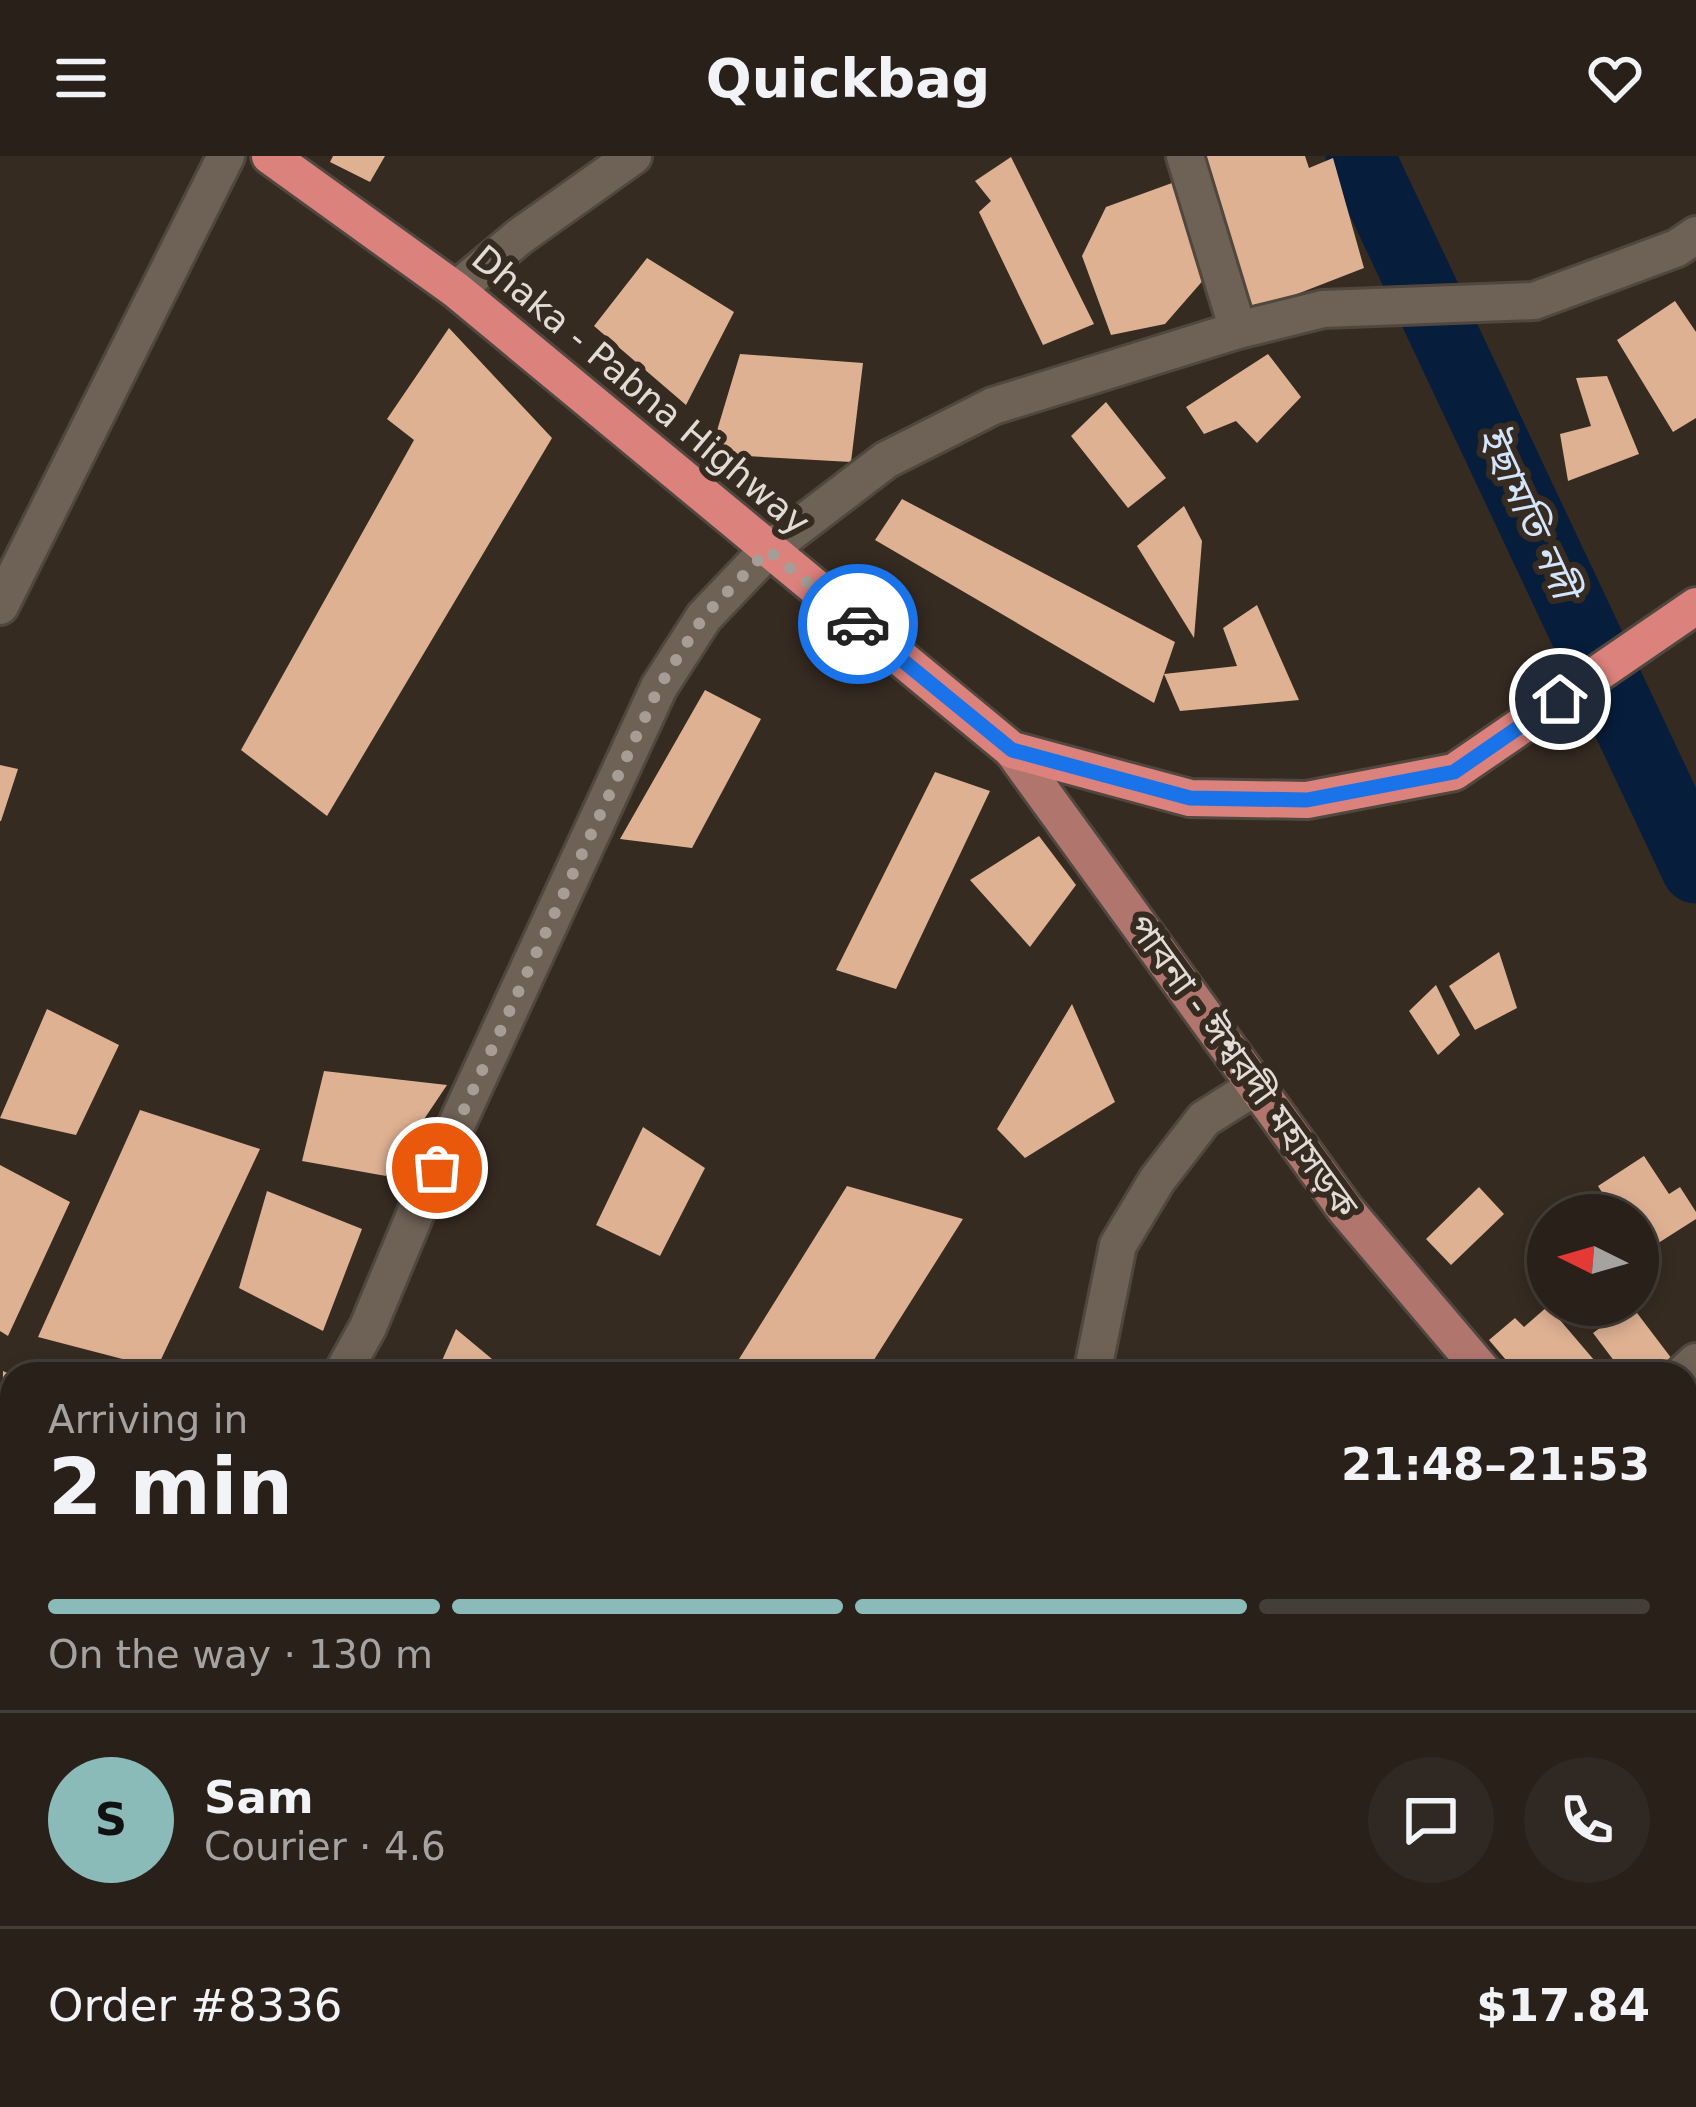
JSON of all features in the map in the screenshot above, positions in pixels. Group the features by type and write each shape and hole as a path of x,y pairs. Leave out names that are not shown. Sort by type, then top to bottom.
{"highway":[{"name":"Dhaka - Pabna Highway","path":"270,156 456,290 1012,750 1190,798 1307,800 1454,772 1696,606"}],"main road":[{"name":"পাবনা - ঈশ্বরদী মহাসড়ক","path":"1012,750 1345,1209 1475,1362"}],"street":[{"path":"0,607 226,156"},
{"path":"456,290 519,237 633,156"},
{"path":"1186,156 1238,330"},
{"path":"349,1362 659,687 704,616 768,550 886,460 993,406 1238,330 1323,309 1534,301 1677,248 1696,235"},
{"path":"1094,1362 1118,1245 1157,1180 1204,1119 1255,1087"}],"building":[{"path":"333,156 385,156 370,182 330,162"},
{"path":"1190,156 1305,156 1309,168 1333,158 1364,268 1248,313"},
{"path":"1011,157 1094,324 1043,345 979,212 991,201 975,181"},
{"path":"1183,179 1206,277 1165,324 1111,335 1082,256 1106,207"},
{"path":"647,258 734,312 686,405 594,326"},
{"path":"1675,301 1696,332 1696,418 1673,432 1617,340"},
{"path":"449,328 552,438 327,816 241,750 414,440 387,419"},
{"path":"740,354 863,363 851,462 710,454"},
{"path":"1268,354 1301,397 1257,443 1236,421 1204,434 1186,407"},
{"path":"1607,376 1639,454 1568,481 1560,434 1591,426 1576,378"},
{"path":"1106,402 1166,478 1128,508 1071,436"},
{"path":"902,499 1175,642 1154,703 875,540"},
{"path":"1184,506 1202,541 1194,638 1137,546"},
{"path":"1257,605 1299,700 1180,711 1164,674 1237,666 1223,628"},
{"path":"705,690 761,719 692,848 620,839"},
{"path":"0,765 18,769 1,821 0,821"},
{"path":"935,772 990,791 896,989 836,970"},
{"path":"1039,836 1076,885 1030,947 970,880"},
{"path":"1499,952 1517,1008 1475,1030 1449,986"},
{"path":"1436,985 1460,1035 1438,1055 1409,1011"},
{"path":"1072,1004 1115,1102 1025,1158 997,1129"},
{"path":"47,1009 119,1045 76,1135 0,1118"},
{"path":"324,1071 447,1085 386,1176 302,1161"},
{"path":"140,1110 260,1149 160,1362 134,1362 38,1337"},
{"path":"643,1127 705,1168 660,1256 596,1225"},
{"path":"1644,1156 1669,1194 1680,1187 1696,1219 1659,1243 1659,1194 1603,1194 1598,1186"},
{"path":"0,1165 70,1202 8,1336 0,1331"},
{"path":"847,1186 963,1219 873,1362 739,1359"},
{"path":"1479,1187 1504,1214 1451,1265 1426,1239"},
{"path":"267,1191 362,1229 323,1331 239,1288"},
{"path":"1515,1318 1524,1327 1565,1326 1596,1362 1508,1362 1489,1340"},
{"path":"1602,1326 1647,1326 1674,1362 1615,1362 1593,1333"},
{"path":"456,1329 496,1362 441,1362"}],"waterway":[{"name":"ইছামতি নদী","path":"1360,156 1696,869"}],"way so far":[{"path":"437,1168 659,687 704,616 768,550 858,624"}],"route":[{"path":"858,624 1012,750 1190,798 1307,800 1454,772 1560,699"}]}
